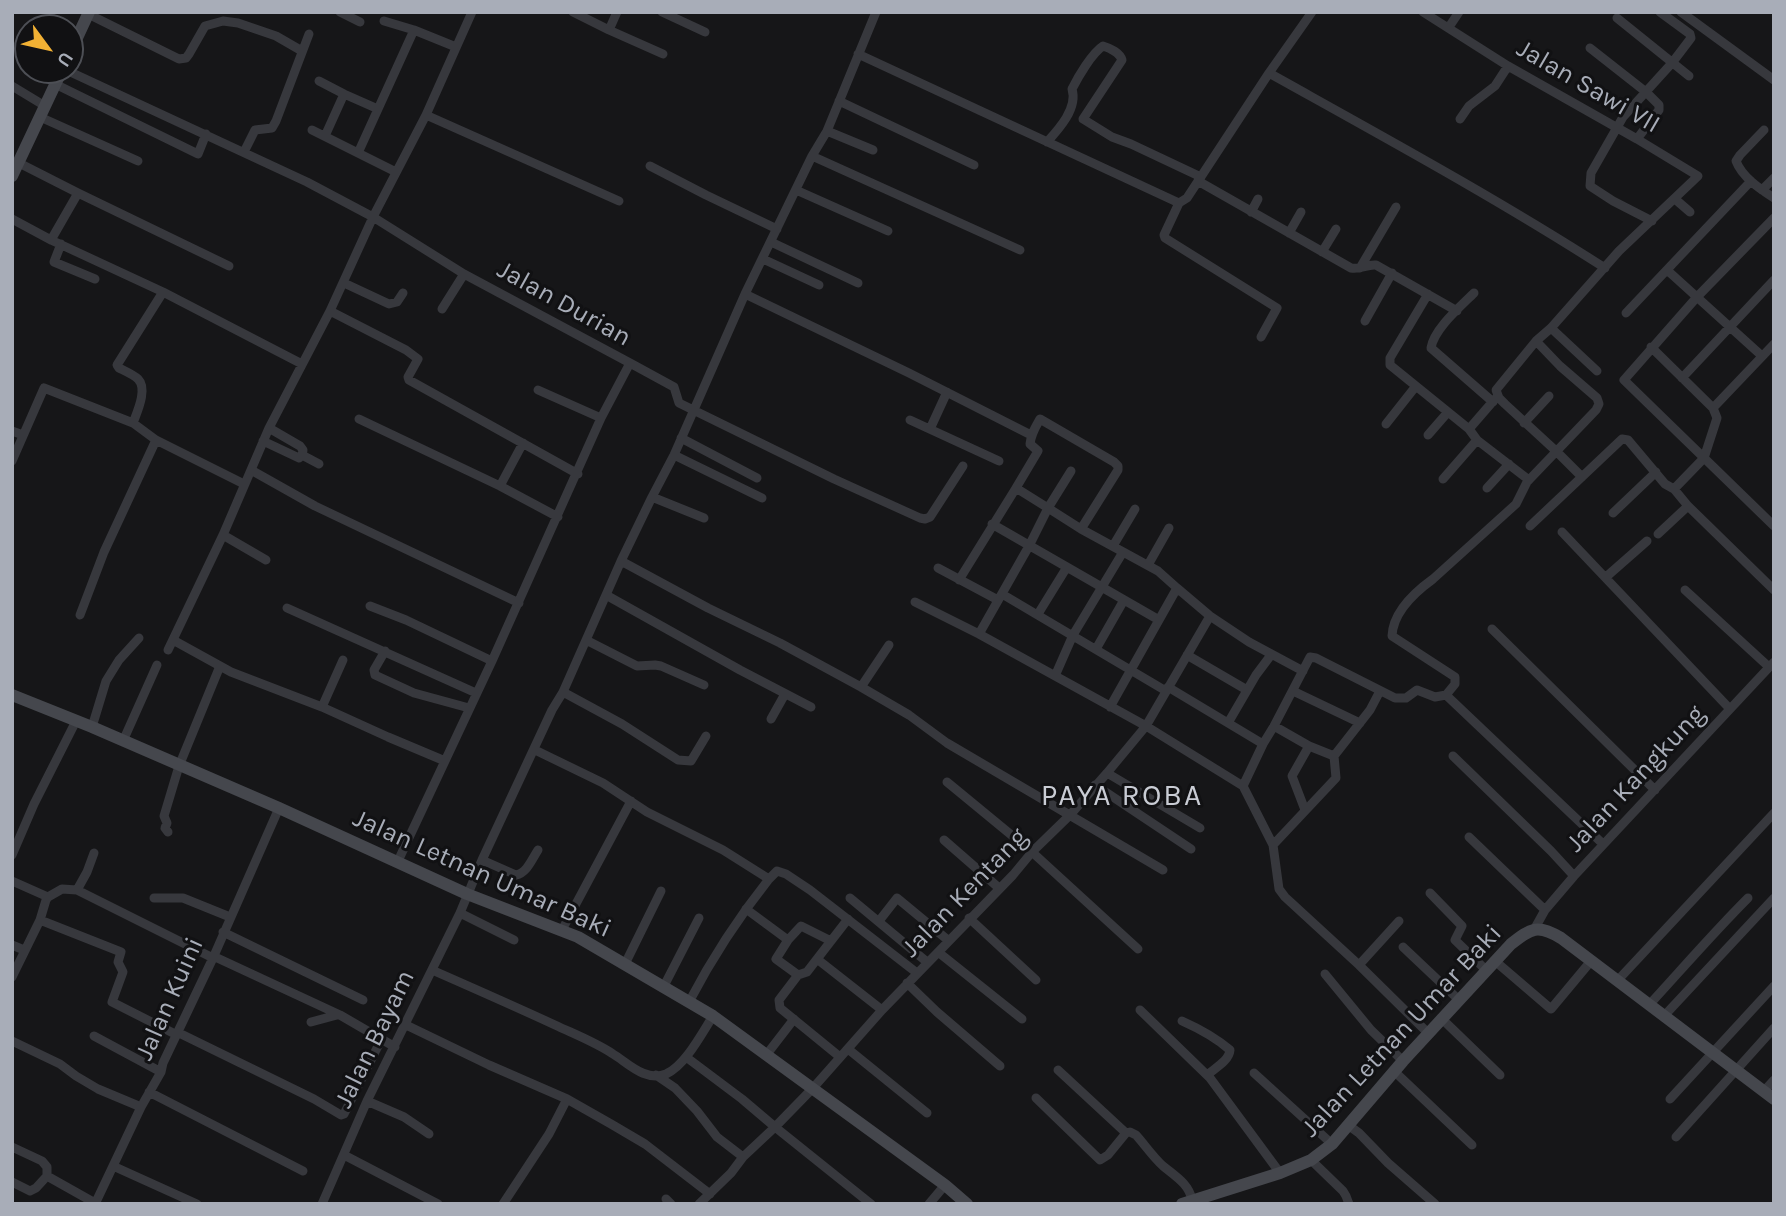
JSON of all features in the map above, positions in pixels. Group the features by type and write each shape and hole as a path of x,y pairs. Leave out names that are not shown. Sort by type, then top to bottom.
{"street":[{"path":"340,12 360,22"},
{"path":"167,650 223,535 269,428 426,115 472,12"},
{"path":"573,12 663,54"},
{"path":"609,30 617,12"},
{"path":"662,12 705,32"},
{"name":"Jalan Bayam","path":"321,1204 366,1101 460,913 482,860 563,692 621,562 674,455 745,294 812,156 827,131 876,12"},
{"path":"1261,337 1277,308 1165,239 1164,235 1179,203 1187,198 1312,12"},
{"name":"Jalan Sawi VII","path":"1423,12 1508,66 1698,176 1675,198"},
{"path":"1448,27 1459,12"},
{"path":"1651,221 1590,186 1591,173 1623,117 1672,62 1691,36 1660,12"},
{"path":"1681,12 1774,80"},
{"path":"89,13 178,59 186,58 205,26 223,21 238,23 276,36 302,51"},
{"path":"1617,18 1689,76"},
{"path":"384,21 456,47"},
{"path":"358,153 414,30"},
{"path":"244,152 255,130 272,128 276,121 309,34"},
{"path":"1047,142 1063,122 1073,103 1072,89 1076,81 1097,50 1106,46 1122,60 1083,119 1112,137 1199,179 1251,212 1351,268 1376,265 1457,311"},
{"path":"1590,48 1659,105 1637,139"},
{"path":"858,54 1179,203"},
{"path":"1460,119 1469,106 1495,86 1508,66"},
{"path":"1269,73 1452,176 1605,268"},
{"name":"Jalan Durian","path":"84,79 307,182 373,217 464,274 630,363 601,418 519,603 398,861"},
{"path":"319,81 378,109"},
{"path":"12,176 55,84 198,154 206,134"},
{"path":"12,86 43,111 138,161"},
{"path":"99,106 107,89"},
{"path":"325,136 344,94"},
{"path":"839,101 974,164"},
{"path":"426,115 619,201"},
{"path":"312,130 396,172"},
{"path":"1764,130 1736,161 1751,181 1774,198"},
{"path":"827,131 873,150"},
{"path":"812,156 1020,250"},
{"path":"19,163 229,265"},
{"path":"650,166 777,229"},
{"path":"1762,190 1774,178"},
{"path":"1626,313 1751,181"},
{"path":"796,190 888,231"},
{"path":"51,240 78,193"},
{"path":"1469,429 1496,398 1496,390 1536,341 1551,328 1619,250 1675,198 1690,212"},
{"path":"1251,212 1258,199"},
{"path":"1360,268 1396,207"},
{"path":"1289,233 1301,212"},
{"path":"1774,218 1697,297 1624,380 1774,526"},
{"path":"12,219 163,292 302,364"},
{"path":"1322,252 1336,229"},
{"path":"771,242 858,283"},
{"path":"61,244 54,262 95,279"},
{"path":"763,259 819,285"},
{"path":"1667,270 1762,356"},
{"path":"1365,321 1392,273"},
{"path":"442,309 464,274"},
{"path":"1682,378 1774,280"},
{"path":"344,283 389,304 397,302 403,293"},
{"path":"133,423 143,394 141,384 117,365 163,292"},
{"path":"1474,293 1438,330 1431,348 1505,404 1582,477"},
{"path":"745,294 1031,435"},
{"path":"1428,294 1389,361 1390,365 1469,429 1477,440 1530,480"},
{"path":"330,311 406,350 418,359 409,380 578,474"},
{"path":"1551,328 1597,371"},
{"path":"1243,786 1308,659 1313,657 1395,698 1406,698 1417,690 1435,696 1446,695 1455,684 1455,677 1392,636 1401,611 1408,601 1516,504 1530,480 1599,404 1597,398 1536,341"},
{"path":"1713,408 1774,344"},
{"path":"1651,347 1713,408 1717,418 1704,458 1674,489"},
{"path":"630,363 674,387 678,401 694,410 920,518 930,517 963,466"},
{"path":"1385,424 1416,386"},
{"path":"12,461 44,388 133,423 156,440 244,484"},
{"path":"538,390 601,418"},
{"path":"930,429 947,392"},
{"path":"1524,423 1549,396"},
{"path":"1429,435 1448,412"},
{"path":"359,419 558,517"},
{"path":"910,419 999,461"},
{"path":"959,580 1038,452 1030,444 1031,435 1040,419 1118,466 1081,529"},
{"path":"269,428 300,446 302,455"},
{"path":"12,431 23,435"},
{"path":"681,438 757,478"},
{"path":"1531,526 1622,439 1628,440 1665,484 1674,489 1774,590"},
{"path":"80,615 104,552 156,440"},
{"path":"1443,479 1477,440"},
{"path":"263,441 299,458 302,455"},
{"path":"499,486 523,443"},
{"path":"302,455 319,464"},
{"path":"674,455 762,498"},
{"path":"1487,488 1509,464"},
{"path":"251,470 315,506 519,603"},
{"path":"979,634 1071,471"},
{"path":"1613,513 1656,472"},
{"path":"1016,488 1081,529 1158,571 1210,616 1249,642 1303,671"},
{"path":"652,497 704,518"},
{"path":"1658,534 1688,506"},
{"path":"1113,546 1135,509"},
{"path":"992,524 1159,620"},
{"path":"1148,565 1169,528"},
{"path":"1562,532 1730,709"},
{"path":"223,535 266,560"},
{"path":"1606,578 1647,541"},
{"path":"1055,676 1073,635 1124,552"},
{"path":"621,562 862,687 909,715 947,743 1163,870"},
{"path":"1038,614 1067,567"},
{"path":"938,568 959,580 1038,614 1130,670 1263,744"},
{"path":"1111,707 1177,589"},
{"path":"1685,590 1771,665"},
{"path":"606,595 811,707"},
{"path":"1096,649 1124,600"},
{"path":"915,602 1146,726 1243,786 1273,845 1279,890 1429,1034"},
{"path":"370,606 492,661"},
{"path":"287,608 476,694"},
{"name":"Jalan Kentang","path":"699,1204 813,1088 882,1010 1107,773 1146,726 1210,616"},
{"path":"1492,629 1655,790"},
{"path":"92,727 106,681 119,660 139,638"},
{"path":"173,640 220,666 445,761"},
{"path":"586,640 637,666 661,666 704,685"},
{"path":"862,687 889,645"},
{"path":"385,651 374,670 375,675 414,692 469,708"},
{"path":"1228,723 1270,654"},
{"path":"1187,655 1247,690"},
{"path":"322,707 343,660"},
{"name":"Jalan Kangkung","path":"1535,928 1545,910 1574,876 1771,665"},
{"path":"123,741 157,666"},
{"path":"168,832 164,816 179,766 220,666"},
{"path":"1293,691 1360,723"},
{"path":"1273,845 1336,778 1334,756 1370,710 1380,691"},
{"path":"563,692 622,724 678,760 691,761 706,736"},
{"path":"771,719 785,694"},
{"name":"Jalan Letnan Umar Baki","path":"12,695 279,808 467,894 578,937 713,1016 945,1185 967,1204"},
{"path":"1446,695 1603,844"},
{"path":"12,855 34,804 76,721"},
{"path":"1274,726 1309,746 1334,756"},
{"path":"1305,810 1292,776 1309,746"},
{"path":"534,750 603,783 647,812 723,850 769,879"},
{"path":"1453,756 1574,876"},
{"path":"1107,773 1200,828"},
{"path":"947,782 1032,852 1138,949"},
{"path":"1095,785 1191,849"},
{"path":"562,930 631,801"},
{"name":"Jalan Kuini","path":"95,1203 141,1107 161,1072 279,808"},
{"path":"1618,981 1774,813"},
{"path":"1469,837 1545,910"},
{"path":"944,840 999,888"},
{"path":"482,860 519,875 538,850"},
{"path":"77,890 94,853"},
{"path":"689,1002 712,959 746,909 777,871 810,890 917,973"},
{"path":"12,881 48,897"},
{"path":"12,976 40,920 48,897 62,889 77,890 337,1014 395,1047"},
{"path":"625,964 661,891"},
{"path":"1430,893 1462,926 1455,940 1551,1009 1591,961"},
{"path":"154,898 183,898 230,917"},
{"path":"850,898 927,962"},
{"path":"879,920 897,898 949,941"},
{"path":"1649,1005 1748,898"},
{"path":"1664,1016 1774,898"},
{"path":"746,909 788,940"},
{"path":"460,913 514,940"},
{"path":"664,986 699,918"},
{"path":"969,918 1037,980"},
{"path":"841,1057 780,1008 779,1000 798,975 807,972 848,919"},
{"path":"40,920 121,952 118,962 123,972 112,1002 314,1099 341,1115 344,1114 382,1038"},
{"path":"1359,965 1399,921"},
{"path":"798,975 776,959 801,926 831,941"},
{"name":"Jalan Letnan Umar Baki","path":"1193,1202 1280,1173 1311,1160 1332,1144 1441,1018 1518,938 1535,928 1549,930 1769,1095"},
{"path":"223,932 363,1000"},
{"path":"12,945 24,950"},
{"path":"1403,947 1459,1000"},
{"path":"938,952 1022,1019"},
{"path":"817,959 882,1010"},
{"path":"432,970 611,1052 640,1073 667,1073 685,1057 713,1016"},
{"path":"1325,974 1399,1066 1472,1145"},
{"path":"908,983 937,1012 1000,1066"},
{"path":"1670,1099 1774,986"},
{"path":"1140,1010 1207,1074 1280,1173"},
{"path":"311,1022 337,1014"},
{"path":"1441,1018 1500,1074"},
{"path":"767,1054 794,1019"},
{"path":"1182,1021 1207,1032 1230,1051 1224,1062 1207,1074"},
{"path":"404,1024 567,1099 645,1144 710,1194"},
{"path":"1676,1137 1774,1028"},
{"path":"93,1036 161,1072"},
{"path":"12,1041 60,1064 98,1089 141,1107"},
{"path":"848,1049 927,1113"},
{"path":"685,1057 728,1088 871,1204"},
{"path":"1058,1070 1126,1133 1136,1135 1191,1192 1193,1202"},
{"path":"1254,1073 1332,1144"},
{"path":"655,1074 675,1088 717,1137 743,1157"},
{"path":"1769,1095 1774,1080"},
{"path":"149,1092 303,1171"},
{"path":"1035,1098 1100,1160 1108,1155 1126,1133"},
{"path":"503,1204 550,1134 567,1099"},
{"path":"366,1101 404,1117 429,1134"},
{"path":"1348,1125 1435,1204"},
{"path":"12,1147 42,1161 47,1167 47,1176 30,1191 12,1182"},
{"path":"344,1154 439,1204"},
{"path":"1311,1160 1346,1196 1349,1204"},
{"path":"113,1166 197,1204"},
{"path":"47,1176 95,1203"},
{"path":"929,1204 945,1185"}],"district":[{"name":"PAYA ROBA","path":"1122,796"}]}
